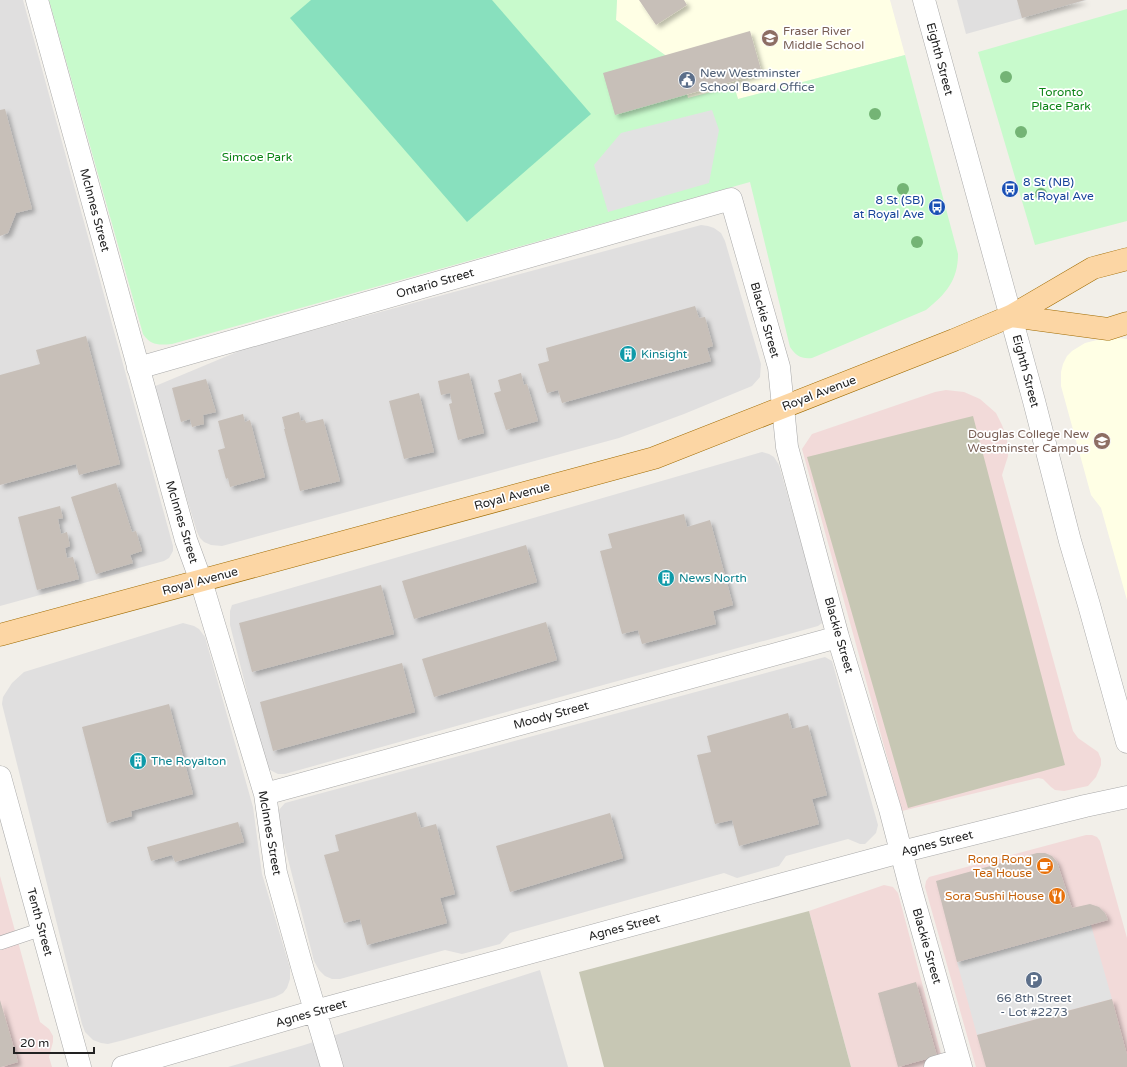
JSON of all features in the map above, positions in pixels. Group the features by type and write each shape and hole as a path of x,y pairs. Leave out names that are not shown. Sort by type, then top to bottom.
{"main road":[{"name":"Royal Avenue","path":"0,635 654,458 1011,316 1093,268 1127,259"},
{"name":"Royal Avenue","path":"1011,316 1108,329 1127,323"}],"street":[{"name":"McInnes Street","path":"37,0 186,540 201,581 264,794 276,874 332,1067"},
{"name":"Eighth Street","path":"924,0 1011,316 1070,541 1127,742"},
{"name":"Ontario Street","path":"138,368 731,199"},
{"name":"Blackie Street","path":"731,199 779,367 787,447 838,637 890,809 960,1064"},
{"name":"Moody Street","path":"264,794 838,637"},
{"name":"Tenth Street","path":"0,777 80,1067"},
{"name":"Agnes Street","path":"124,1067 315,1011 901,852 1127,797"},
{"path":"936,1067 960,1064"}],"lane":[{"path":"0,943 42,929"}],"shaded area":[{"path":"0,0 23,0 173,546 173,551 169,558 164,561 0,606"},
{"name":"Fraser River Middle School","path":"617,0 890,0 905,55 738,99 734,86 688,98 679,65 616,20"},
{"path":"957,0 1087,0 966,34"},
{"path":"712,110 719,130 709,183 608,212 594,165 621,133"},
{"path":"701,225 714,228 721,233 725,241 761,364 760,377 752,386 684,414 619,438 222,546 211,545 204,542 200,538 153,387 244,349"},
{"name":"Douglas College New Westminster Campus","path":"1109,337 1127,339 1127,600 1101,508 1091,495 1061,386 1061,372 1067,356 1085,343"},
{"path":"946,390 964,392 980,399 996,413 1002,425 1007,439 1008,456 1002,475 1073,731 1078,738 1098,752 1101,759 1101,765 1096,777 1088,786 1064,791 1055,790 1043,779 1038,778 902,811 802,449 812,434 935,392"},
{"path":"973,416 1065,765 908,808 807,457"},
{"path":"762,452 774,457 779,465 823,619 822,623 818,626 285,774 278,774 268,769 230,625 230,611 232,605"},
{"path":"183,623 199,629 205,637 253,807 262,874 290,968 290,979 287,988 283,993 275,997 124,1040 108,1044 101,1043 93,1040 85,1032 82,1024 2,704 3,697 12,683 24,672"},
{"path":"825,657 832,661 878,825 876,833 865,844 860,844 848,839 786,856 779,866 737,878 724,873 510,933 500,944 462,954 445,950 340,979 332,979 325,976 319,970 314,961 277,816 278,811 285,803"},
{"path":"1086,835 1097,837 1100,841 1127,938 1127,1067 976,1067 925,887 926,881 929,877"},
{"path":"0,876 40,1022 49,1029 53,1036 49,1057 52,1067 0,1067"},
{"path":"884,885 893,887 898,893 942,1058 942,1067 851,1067 809,911"},
{"path":"809,911 851,1067 604,1067 579,972"},
{"name":"66 8th Street - Lot #2273","path":"1091,925 1112,999 977,1035 957,962"},
{"path":"540,970 568,1067 228,1067 301,1046"}],"green space":[{"name":"Simcoe Park","path":"49,0 617,0 616,20 679,65 688,98 734,86 738,99 905,55 958,254 956,271 950,286 926,310 812,358 799,356 794,353 790,347 750,182 172,344 163,345 152,343 143,334"},
{"path":"311,0 492,0 591,114 467,222 290,18"},
{"name":"Toronto Place Park","path":"1127,9 1127,221 1035,245 978,52"}],"building":[{"path":"639,0 684,0 687,5 656,25"},
{"path":"1017,0 1085,0 1022,18"},
{"path":"750,31 762,73 615,115 603,73"},
{"path":"5,109 32,209 16,213 8,233 0,236 0,110"},
{"name":"Kinsight","path":"695,306 699,318 705,317 713,346 707,348 711,361 562,403 558,390 547,393 538,364 549,361 546,348"},
{"path":"86,336 120,464 79,475 76,464 0,485 0,375 40,364 36,350"},
{"path":"469,373 484,433 458,440 449,404 452,403 450,393 441,395 438,381"},
{"path":"521,373 524,385 527,384 538,421 506,430 494,393 501,391 498,380"},
{"path":"206,379 216,412 203,415 204,424 192,427 190,419 181,422 172,388"},
{"path":"419,393 434,452 404,459 389,401"},
{"path":"299,412 301,421 305,420 306,423 323,419 340,481 300,491 282,417"},
{"path":"243,414 245,422 250,420 265,477 230,487 228,478 226,479 218,450 225,448 218,421"},
{"path":"116,483 132,532 136,531 142,551 130,555 133,563 96,574 71,497"},
{"path":"60,506 63,518 58,519 61,534 67,532 70,546 65,548 67,558 73,557 79,579 37,590 18,517"},
{"name":"News North","path":"684,514 687,527 710,520 733,605 713,611 716,624 642,644 638,630 622,634 600,551 612,548 608,534"},
{"path":"526,545 537,582 414,619 402,581"},
{"path":"381,585 394,634 252,672 239,623"},
{"path":"546,622 557,660 434,697 422,659"},
{"path":"402,663 415,712 273,751 260,702"},
{"name":"The Royalton","path":"169,704 193,794 131,811 132,816 107,823 82,727"},
{"path":"788,713 792,729 808,725 827,795 812,799 819,824 739,846 732,820 715,824 697,755 711,752 707,736"},
{"path":"416,812 421,828 436,824 455,894 440,898 447,923 367,945 360,919 344,923 324,855 339,851 335,835"},
{"path":"610,813 623,858 510,892 496,846"},
{"path":"238,822 244,842 175,862 172,855 151,861 147,847"},
{"path":"1037,853 1045,853 1052,856 1057,862 1072,908 1090,904 1099,907 1105,913 1108,920 957,962 936,881"},
{"path":"916,982 937,1056 898,1067 878,993"},
{"path":"1112,999 1127,1055 1127,1067 986,1067 977,1035"},
{"path":"0,1000 18,1062 1,1067 0,1067"}],"place":[{"name":"Fraser River Middle School","path":"770,38"},
{"name":"New Westminster School Board Office","path":"687,80"},
{"name":"8 St (NB) at Royal Ave","path":"1010,189"},
{"name":"8 St (SB) at Royal Ave","path":"937,207"},
{"name":"Kinsight","path":"628,354"},
{"name":"Douglas College New Westminster Campus","path":"1102,441"},
{"name":"News North","path":"666,578"},
{"name":"The Royalton","path":"138,761"},
{"name":"Rong Rong Tea House","path":"1045,866"},
{"name":"Sora Sushi House","path":"1057,896"},
{"name":"66 8th Street - Lot #2273","path":"1034,980"}]}
